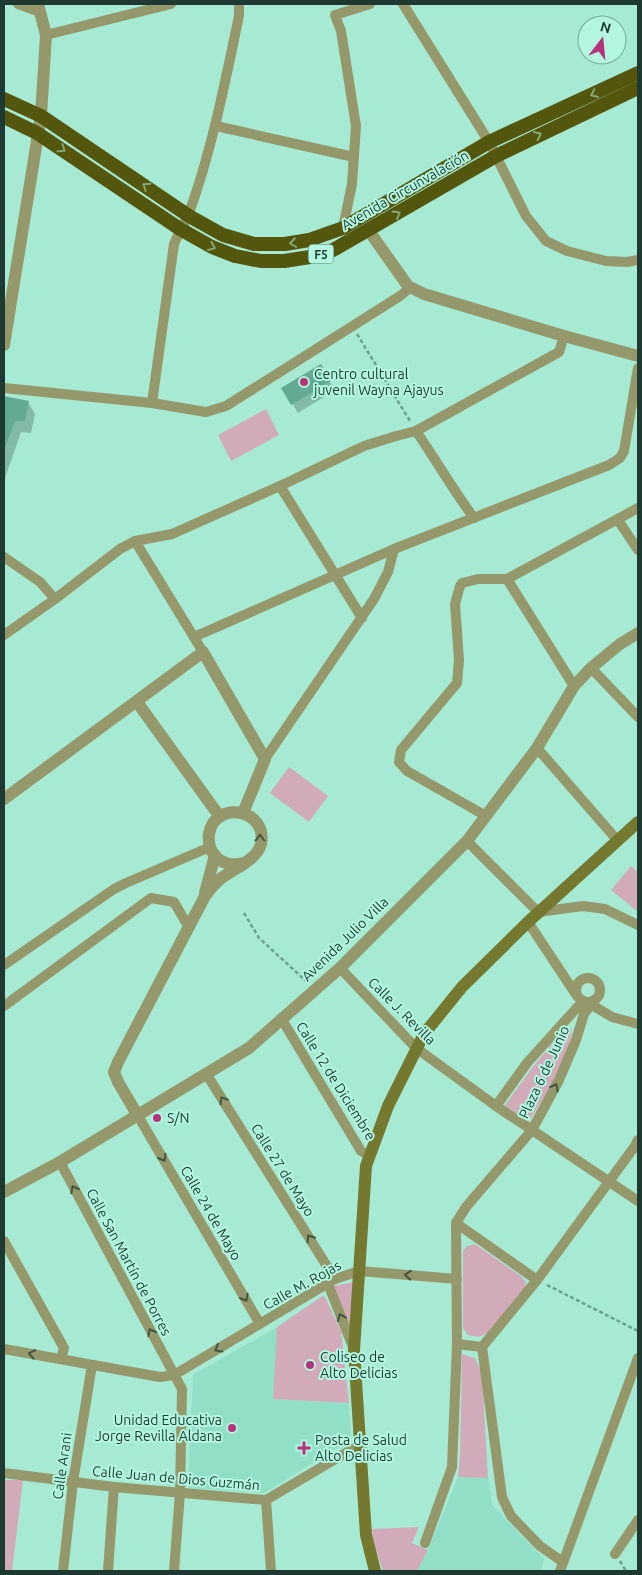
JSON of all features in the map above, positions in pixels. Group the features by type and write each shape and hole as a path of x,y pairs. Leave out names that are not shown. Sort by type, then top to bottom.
{"highway":[{"name":"Avenida Circunvalación","path":"4,99 41,116 188,216 222,235 254,244 285,244 301,242 343,228 490,142 638,73"},
{"name":"Avenida Circunvalación","path":"4,117 37,133 180,229 204,243 235,256 261,261 284,261 310,257 333,250 369,231 496,156 638,88"}],"main road":[{"path":"375,1571 366,1535 354,1350 366,1166 388,1106 424,1034 462,987 538,912 638,822"}],"street":[{"path":"4,345 41,116 46,36 39,8 18,4"},
{"path":"46,36 171,4"},
{"path":"152,403 174,244 188,216 216,126 240,16 240,4"},
{"path":"343,228 352,184 356,126 341,31 335,15 370,4"},
{"path":"403,4 490,142 526,216 546,241 567,251 606,261 626,262 638,260"},
{"path":"216,126 354,157"},
{"path":"364,217 369,231 398,273 411,287 424,294 638,356"},
{"path":"4,388 152,403 206,412 217,410 411,287"},
{"path":"4,635 120,549 135,541 172,534 364,446 416,431 559,352 564,336"},
{"path":"194,637 394,548 609,465 620,458 624,451 638,368"},
{"path":"416,431 474,518"},
{"path":"280,486 362,618"},
{"path":"486,816 407,771 399,762 401,750 457,683 459,660 455,604 460,586 462,583 478,579 507,579 638,508"},
{"path":"618,520 638,550"},
{"path":"135,541 204,652 264,759"},
{"path":"243,813 264,759 374,600 384,579 394,548"},
{"path":"4,558 40,582 55,599"},
{"path":"507,579 574,686"},
{"name":"Avenida Julio Villa","path":"4,1192 60,1162 249,1048 340,968 467,841 537,748 574,686 591,668 620,644 638,633"},
{"path":"4,800 204,652"},
{"path":"591,668 638,717"},
{"path":"137,702 220,817"},
{"path":"537,748 618,841"},
{"path":"138,1116 114,1072 205,896 218,882 255,856 260,848 262,839 260,830 256,822 243,813 235,812 220,817 210,829 208,838 212,851 205,896"},
{"path":"467,841 538,912 583,906 605,909 638,925"},
{"path":"212,851 222,861 230,864 244,863"},
{"path":"4,965 114,889 212,851"},
{"path":"4,1006 150,898 174,902 188,926"},
{"path":"528,922 564,977 587,1000 612,1017 638,1024"},
{"name":"Calle J. Revilla","path":"340,968 416,1048 496,1106 638,1200"},
{"path":"564,977 594,980 599,986 599,994 587,1000"},
{"path":"583,979 577,984 576,988 587,1000"},
{"name":"Plaza 6 de Junio","path":"496,1106 527,1063 587,1000"},
{"name":"Plaza 6 de Junio","path":"456,1223 466,1207 532,1130 576,1040 587,1000"},
{"name":"Calle 12 de Diciembre","path":"281,1018 361,1151 370,1156"},
{"name":"Calle 27 de Mayo","path":"207,1075 332,1282 354,1350"},
{"name":"Calle 24 de Mayo","path":"138,1116 260,1324"},
{"path":"638,1140 537,1280 482,1347 502,1496 511,1516 562,1566 636,1369 638,1358"},
{"name":"Calle San Martín de Porres","path":"60,1162 182,1389 180,1493 174,1571"},
{"path":"456,1223 537,1280"},
{"path":"425,1543 452,1467 457,1344 456,1223"},
{"path":"4,1241 64,1348 61,1359"},
{"name":"Calle M. Rojas","path":"174,1375 332,1282 359,1270 457,1279"},
{"path":"457,1344 482,1347"},
{"path":"4,1350 160,1377 174,1375"},
{"name":"Calle Arani","path":"63,1571 73,1482 92,1365"},
{"name":"Calle Juan de Dios Guzmán","path":"4,1473 114,1487 266,1500 361,1444"},
{"path":"108,1571 114,1487"},
{"path":"266,1500 271,1571"},
{"path":"615,1554 638,1520"}],"path":[{"path":"352,326 416,431"},
{"path":"244,913 259,938 315,989"},
{"path":"537,1280 638,1331"}],"shaded area":[{"path":"266,409 279,435 231,461 218,435"},
{"path":"289,767 328,796 309,822 270,793"},
{"path":"631,866 638,872 638,912 611,890"},
{"path":"572,1029 567,1052 562,1064 528,1123 505,1105 560,1034"},
{"path":"475,1244 522,1277 526,1283 524,1290 487,1333 479,1337 468,1335 463,1328 463,1251 467,1246"},
{"path":"354,1282 352,1337 333,1286"},
{"name":"Coliseo de Alto Delicias","path":"324,1295 341,1331 349,1403 273,1399 277,1327"},
{"name":"Unidad Educativa Jorge Revilla Aldana","path":"277,1327 274,1399 349,1403 351,1439 264,1493 188,1488 193,1375"},
{"path":"462,1354 475,1358 482,1374 488,1478 458,1477"},
{"path":"458,1477 488,1478 492,1505 544,1559 541,1571 417,1571 428,1550"},
{"path":"4,1480 23,1480 12,1571 4,1571"},
{"path":"419,1527 412,1543 428,1550 417,1571 383,1571 374,1544 372,1529"}],"building":[{"path":"321,364 331,381 291,405 281,388"},
{"path":"4,396 29,401 25,421 15,421 4,450"}],"place":[{"name":"Centro cultural juvenil Wayna Ajayus","path":"304,382"},
{"name":"S/N","path":"157,1118"},
{"name":"Coliseo de Alto Delicias","path":"310,1365"},
{"name":"Unidad Educativa Jorge Revilla Aldana","path":"232,1428"},
{"name":"Posta de Salud Alto Delicias","path":"304,1448"}]}
